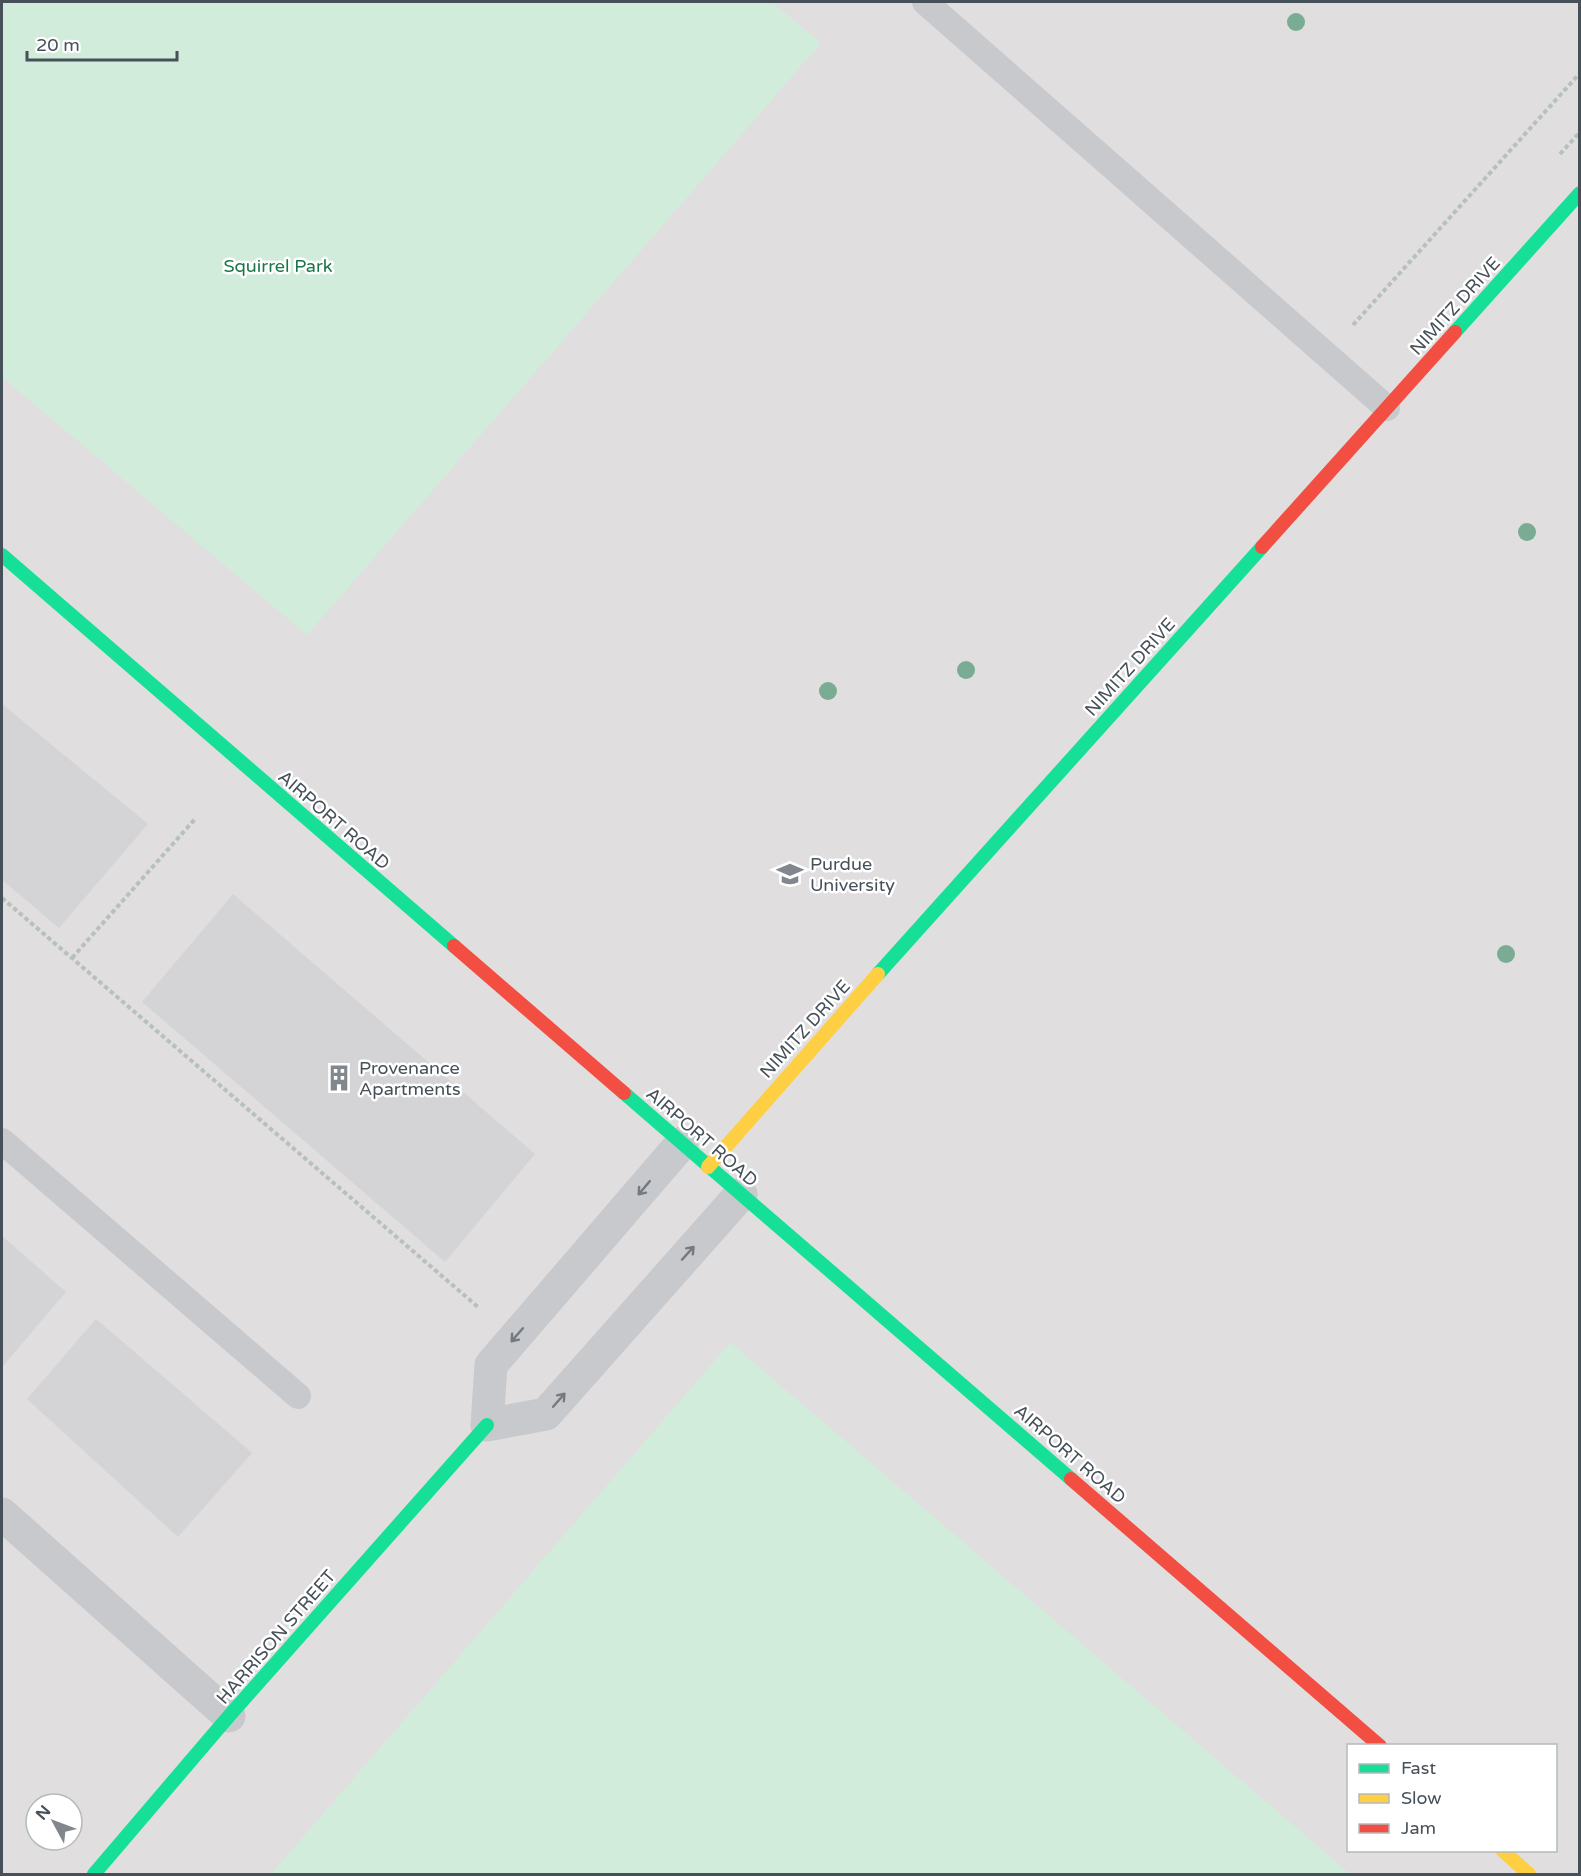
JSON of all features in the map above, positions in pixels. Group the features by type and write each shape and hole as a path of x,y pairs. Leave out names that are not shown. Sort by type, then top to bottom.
{"street":[{"name":"NIMITZ DRIVE","path":"708,1167 785,1077 1580,193"},
{"name":"AIRPORT ROAD","path":"2,555 1378,1744"},
{"path":"682,1143 491,1365 487,1425 546,1414 741,1194"},
{"name":"HARRISON STREET","path":"94,1875 230,1716 487,1425"},
{"path":"2,1514 230,1716"},
{"path":"1503,1852 1529,1875"}],"lane":[{"path":"925,2 1387,408"},
{"path":"2,1141 298,1396"}],"path":[{"path":"1326,354 1580,73"},
{"path":"72,958 195,819"},
{"path":"2,898 478,1307"}],"shaded area":[{"name":"Purdue University","path":"2,2 1579,2 1579,1874 2,1874"}],"green space":[{"name":"Squirrel Park","path":"2,2 772,2 821,43 307,635 2,377"},
{"path":"731,1343 1350,1874 271,1874"}],"building":[{"path":"2,704 148,824 59,928 2,880"},
{"name":"Provenance Apartments","path":"233,894 535,1154 445,1262 142,1002"},
{"path":"2,1236 66,1292 2,1367"},
{"path":"96,1319 252,1453 178,1537 27,1399"}],"traffic: fast":[{"path":"1455,332 1580,193"},
{"path":"878,974 1262,547"},
{"path":"2,555 454,946"},
{"path":"624,1093 1071,1479"},
{"path":"94,1874 229,1716 487,1425"}],"traffic: slow":[{"path":"708,1167 878,974"},
{"path":"1504,1852 1529,1874"}],"traffic: jam":[{"path":"1262,547 1455,332"},
{"path":"454,946 624,1093"},
{"path":"1071,1479 1378,1744"}],"place":[{"name":"Purdue University","path":"790,874"},
{"name":"Provenance Apartments","path":"339,1078"}]}
